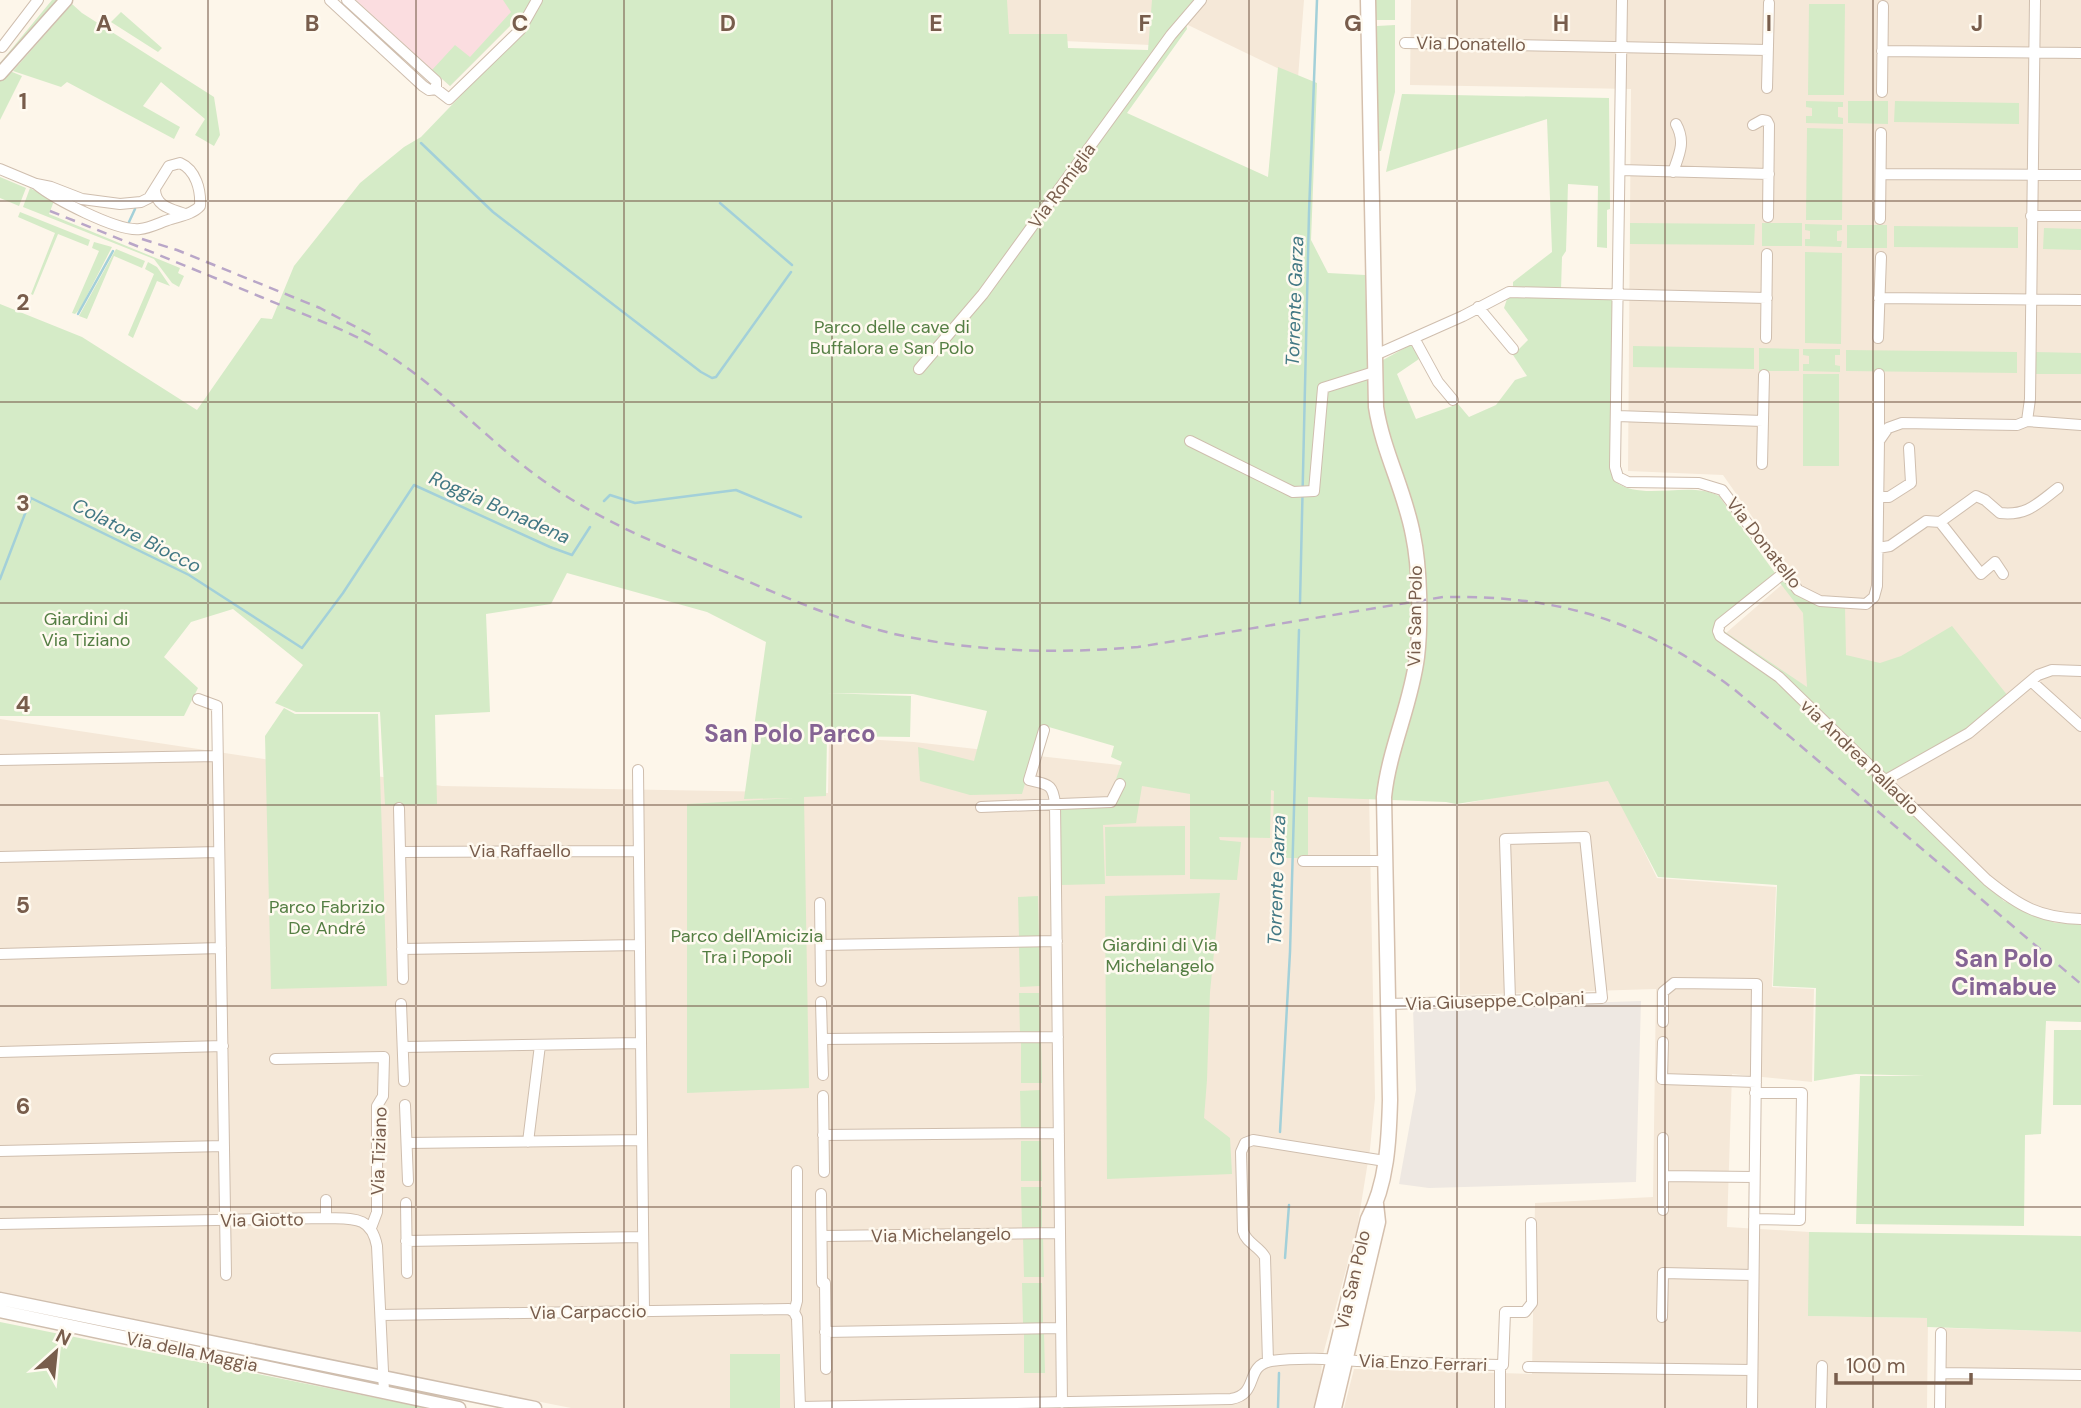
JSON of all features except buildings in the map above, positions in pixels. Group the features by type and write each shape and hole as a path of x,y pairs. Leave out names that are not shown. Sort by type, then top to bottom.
{"main road":[{"name":"Via San Polo","path":"1322,1408 1341,1359 1378,1222 1376,1203 1385,1161 1391,1100 1384,797 1386,772 1414,675 1417,654 1418,608 1414,536 1380,433 1374,372 1368,0"},
{"name":"Via San Polo","path":"1334,1408 1341,1359"}],"street":[{"path":"2,47 38,0"},
{"path":"0,74 66,0"},
{"path":"332,1 340,4 346,0 436,81 436,89"},
{"path":"332,1 423,86 429,90 436,89 449,99 520,30 537,0"},
{"name":"Via Romiglia","path":"919,369 983,294 1171,35 1200,0"},
{"name":"Via Donatello","path":"1622,0 1615,467 1618,477 1628,482 1699,482 1723,490 1798,590 1820,601 1866,604 1874,597 1878,548"},
{"path":"2026,421 2030,399 2035,0"},
{"path":"1767,88 1769,4"},
{"path":"1882,92 1883,6"},
{"name":"Via Donatello","path":"1405,43 1768,50"},
{"path":"1882,51 2081,53"},
{"path":"396,60 419,72 425,71"},
{"path":"1753,125 1762,120 1769,125 1768,217"},
{"path":"1673,172 1682,148 1680,131 1676,124"},
{"path":"1880,219 1881,133"},
{"path":"0,169 36,184 109,204 141,202 149,198 169,166 180,163 193,171 201,202 197,210 144,229 131,229 67,204 36,184"},
{"path":"1620,170 1769,174"},
{"path":"1881,174 2081,176"},
{"path":"155,191 155,197 160,203 185,214"},
{"path":"2031,216 2081,216"},
{"path":"1766,338 1767,254"},
{"path":"1878,338 1881,257"},
{"path":"1373,356 1509,292 1766,298"},
{"path":"1879,298 2081,300"},
{"path":"1478,307 1513,349"},
{"path":"1414,338 1438,382 1454,400"},
{"path":"1191,441 1293,492 1314,491 1323,388 1374,372"},
{"path":"1879,374 1878,548 1890,546 1926,521 1940,522 1976,496 2000,513 2019,513 2027,512 2058,488"},
{"path":"1762,464 1764,375"},
{"path":"1617,416 1763,421"},
{"path":"1879,441 1888,428 1902,423 2017,425 2026,421 2081,425"},
{"path":"1879,497 1889,497 1911,483 1909,448"},
{"path":"1940,522 1981,574 1995,562 2003,574"},
{"name":"via Andrea Palladio","path":"1785,572 1720,624 1720,636 1779,677 1987,880 2009,897 2055,919 2081,919"},
{"name":"via Andrea Palladio","path":"1884,781 1969,733 2038,675 2052,670 2081,671"},
{"path":"2031,681 2081,726"},
{"path":"198,699 216,706 226,1275"},
{"path":"1044,730 1029,780 1050,786 1054,790 1055,804 1062,1402"},
{"path":"0,760 218,756"},
{"path":"638,770 643,1311"},
{"path":"981,807 1111,802 1120,784"},
{"path":"400,808 403,979"},
{"name":"Via Giuseppe Colpani","path":"1388,1004 1602,999 1585,837 1505,839 1510,1000"},
{"name":"Via Raffaello","path":"401,852 639,851"},
{"path":"0,857 219,852"},
{"path":"1303,861 1385,861"},
{"path":"820,903 821,981"},
{"path":"821,945 1057,941"},
{"path":"402,949 640,946"},
{"path":"0,954 221,948"},
{"path":"1663,1022 1663,992 1674,983 1757,984 1752,1408"},
{"path":"821,1002 822,1075"},
{"path":"401,1004 404,1081"},
{"path":"822,1040 1058,1037"},
{"path":"1662,1042 1662,1079 1802,1093 1800,1220 1754,1219"},
{"path":"403,1047 641,1043"},
{"path":"528,1142 540,1045"},
{"path":"0,1052 223,1046"},
{"name":"Via Tiziano","path":"275,1059 384,1057 383,1096 377,1106 377,1212 372,1228"},
{"path":"823,1096 824,1172"},
{"path":"405,1105 408,1181"},
{"path":"823,1135 1059,1133"},
{"path":"1663,1138 1663,1210"},
{"path":"407,1143 642,1140"},
{"path":"797,1171 797,1301 794,1312 797,1318 800,1408 1241,1397 1247,1392 1256,1370 1268,1362 1265,1257 1261,1250 1244,1237 1243,1231 1241,1152 1245,1143 1253,1140 1385,1161"},
{"path":"0,1151 225,1146"},
{"path":"1663,1176 1754,1177"},
{"path":"821,1194 826,1368"},
{"path":"326,1200 326,1218"},
{"path":"407,1203 407,1273"},
{"name":"Via Giotto","path":"0,1224 326,1218 351,1219 372,1228"},
{"path":"1500,1408 1500,1365 1503,1366 1505,1311 1525,1312 1532,1303 1531,1223"},
{"path":"372,1228 377,1246 384,1392"},
{"name":"Via Michelangelo","path":"822,1236 1060,1233"},
{"path":"406,1241 643,1237"},
{"path":"1662,1317 1662,1273 1752,1275"},
{"name":"Via della Maggia","path":"0,1299 535,1408"},
{"name":"Via Carpaccio","path":"381,1315 783,1308 794,1312"},
{"name":"Via della Maggia","path":"0,1311 460,1408"},
{"path":"825,1332 1061,1328"},
{"path":"1940,1408 1941,1333"},
{"name":"Via Enzo Ferrari","path":"1268,1362 1341,1359 1500,1365"},
{"path":"1821,1408 1822,1366"},
{"path":"1528,1367 1752,1370"},
{"path":"1941,1373 2081,1375"}],"shaded area":[{"path":"356,0 532,0 525,11 450,86"},
{"path":"1000,0 1304,0 1298,78 1188,25 1150,45 1000,38"},
{"path":"1411,0 2081,0 2081,960 1726,633 1793,575 1723,475 1628,471 1631,89 1410,85"},
{"path":"0,719 442,786 828,793 829,737 914,742 1369,793 1375,1098 1357,1229 1322,1358 1321,1380 1314,1408 571,1408 0,1294"},
{"path":"1607,775 1657,878 1776,887 1772,987 1814,989 1812,1082 1732,1074 1727,1227 1809,1232 1809,1316 1928,1318 1927,1408 1344,1408 1354,1369 1532,1374 1535,1203 1653,1197 1656,989 1460,995 1458,805"},
{"path":"1641,1001 1636,1182 1429,1188 1399,1184 1416,1090 1413,1009"},
{"path":"1946,1328 2081,1332 2081,1408 1945,1408"}],"green space":[{"path":"52,0 58,0 0,67 0,63"},
{"path":"503,0 532,0 525,11 450,86 432,70 455,45 470,57 511,12"},
{"name":"Parco delle cave di Buffalora e San Polo","path":"540,0 1007,0 1009,34 1067,34 1068,48 1148,50 1152,0 1201,0 1185,18 1187,29 1127,113 1268,177 1278,67 1317,83 1311,240 1328,273 1365,275 1368,360 1383,360 1412,344 1419,359 1397,374 1416,419 1458,404 1469,417 1496,405 1515,380 1527,376 1513,355 1528,340 1504,308 1508,296 1612,299 1610,469 1616,482 1639,490 1694,490 1719,496 1775,573 1715,625 1807,687 1803,613 1780,583 1784,581 1798,595 1811,602 1845,607 1846,655 1880,663 1901,656 1952,626 2008,696 1968,731 1880,784 2004,901 2055,923 2081,924 2081,1022 2046,1021 2041,1134 2025,1135 2024,1226 1856,1224 1860,1076 1925,1076 1856,1074 1814,1081 1816,988 1773,986 1777,885 1658,877 1608,781 1456,804 1308,797 1308,858 1272,858 1274,791 1271,790 1270,838 1219,837 1220,840 1241,842 1237,880 1190,879 1190,794 1142,786 1136,823 1103,825 1105,884 1060,885 1061,807 1107,805 1122,762 1111,757 1114,746 1042,725 1022,794 970,795 920,781 918,747 974,761 987,711 913,694 827,693 911,696 910,737 827,736 826,796 804,797 809,1088 687,1093 687,804 794,798 744,799 766,642 707,612 567,573 551,604 486,614 490,712 435,715 437,804 385,805 380,712 296,712 275,703 303,665 233,609 191,622 164,657 198,688 184,716 0,716 0,304 82,337 197,410 261,318 272,319 294,266 360,183 404,147 421,137 522,32"},
{"path":"1374,0 1395,0 1395,20 1374,20"},
{"path":"72,4 214,97 220,135 214,146 195,135 205,119 161,82 143,106 180,127 174,139 67,82 61,87 13,71"},
{"path":"1809,4 1845,4 1844,95 1808,95"},
{"path":"121,12 162,48 158,52 111,22"},
{"path":"1395,25 1395,92 1381,151 1375,151 1377,26"},
{"path":"0,67 22,76 0,120"},
{"path":"1402,94 1609,98 1610,209 1607,210 1607,248 1597,247 1598,186 1568,184 1566,251 1562,257 1561,290 1513,289 1513,282 1552,252 1547,119 1386,172"},
{"path":"1806,101 1843,102 1843,107 1838,107 1838,117 1843,118 1843,124 1806,123 1806,116 1812,116 1812,108 1806,107"},
{"path":"1848,101 1888,101 1888,124 1848,123"},
{"path":"1895,101 2019,103 2019,124 1894,122"},
{"path":"1807,128 1843,129 1842,220 1806,220"},
{"path":"0,177 26,188 19,206 0,198"},
{"path":"30,188 54,201 49,214 180,268 178,273 184,276 179,287 172,283 154,259 23,207"},
{"path":"20,212 90,240 88,246 58,234 33,295 31,294 55,233 18,217"},
{"path":"1630,223 1755,224 1754,245 1630,244"},
{"path":"1762,223 1802,223 1802,246 1762,246"},
{"path":"1805,224 1842,225 1842,230 1837,231 1837,241 1842,241 1841,247 1805,246 1805,239 1810,239 1810,231 1805,230"},
{"path":"1847,225 1887,225 1887,248 1847,248"},
{"path":"1894,226 2018,227 2018,248 1894,247"},
{"path":"2044,228 2081,229 2081,250 2043,249"},
{"path":"94,242 112,247 75,314 72,313 99,251 92,248"},
{"path":"116,249 145,261 142,268 114,256 87,319 79,316"},
{"path":"1805,252 1842,253 1841,344 1805,343"},
{"path":"148,262 157,267 170,286 157,281 133,338 128,335 154,274 145,269"},
{"path":"1633,346 1754,348 1754,369 1633,367"},
{"path":"1759,348 1799,349 1799,371 1759,371"},
{"path":"1803,349 1840,349 1840,355 1835,355 1835,365 1840,366 1840,372 1803,371 1803,364 1809,364 1809,356 1803,355"},
{"path":"1846,350 2017,352 2017,373 1846,371"},
{"path":"2036,352 2081,353 2081,374 2036,374"},
{"path":"1803,374 1839,374 1839,466 1803,466"},
{"name":"Parco Fabrizio De André","path":"284,708 295,714 378,714 387,986 271,989 265,736"},
{"path":"1185,826 1185,875 1106,876 1105,827"},
{"name":"Giardini di Via Michelangelo","path":"1220,893 1210,992 1204,1118 1230,1138 1232,1174 1107,1179 1105,896"},
{"path":"1038,896 1039,937 1019,937 1018,897"},
{"path":"1039,946 1040,986 1020,987 1019,947"},
{"path":"1019,993 1039,993 1040,1033 1020,1033"},
{"path":"2054,1030 2081,1030 2081,1105 2053,1105"},
{"path":"1021,1043 1041,1043 1042,1083 1021,1083"},
{"path":"1040,1090 1041,1130 1021,1131 1020,1091"},
{"path":"1021,1141 1041,1141 1042,1181 1021,1181"},
{"path":"1021,1187 1042,1187 1042,1227 1022,1228"},
{"path":"1809,1232 2081,1236 2081,1332 1927,1327 1927,1318 1808,1316"},
{"path":"1023,1237 1043,1237 1044,1277 1024,1277"},
{"path":"1022,1283 1042,1283 1043,1323 1023,1323"},
{"path":"0,1322 427,1408 0,1408"},
{"path":"1024,1333 1044,1333 1045,1373 1024,1373"},
{"path":"730,1354 780,1354 780,1408 730,1408"}],"waterway":[{"name":"Torrente Garza","path":"1300,603 1317,0"},
{"path":"421,143 493,212 712,378 716,377 791,272"},
{"path":"720,203 792,265"},
{"path":"129,222 135,209"},
{"path":"78,314 113,251"},
{"name":"Colatore Biocco","path":"0,579 31,498 189,575 302,648 343,593 414,485 572,555 590,527"},
{"name":"Roggia Bonadena","path":"604,501 610,495 635,503 736,490 801,517"},
{"name":"Torrente Garza","path":"1280,1132 1290,952 1299,630"},
{"name":"Torrente Garza","path":"1285,1258 1289,1205"},
{"name":"Torrente Garza","path":"1278,1408 1279,1373"}],"railway":[{"path":"50,211 353,335 405,366 529,470 591,511 653,542 785,597 876,629 929,641 988,648 1048,651 1108,649 1138,647 1443,597 1524,601 1561,607 1632,629 1701,666 1735,690 2081,984"},
{"path":"142,239 177,250 320,308 371,335"}],"district":[{"name":"San Polo Parco","path":"790,734"},
{"name":"San Polo Cimabue","path":"2004,973"}],"park label":[{"name":"Giardini di Via Tiziano","path":"86,629"},
{"name":"Parco dell'Amicizia Tra i Popoli","path":"747,946"}]}
